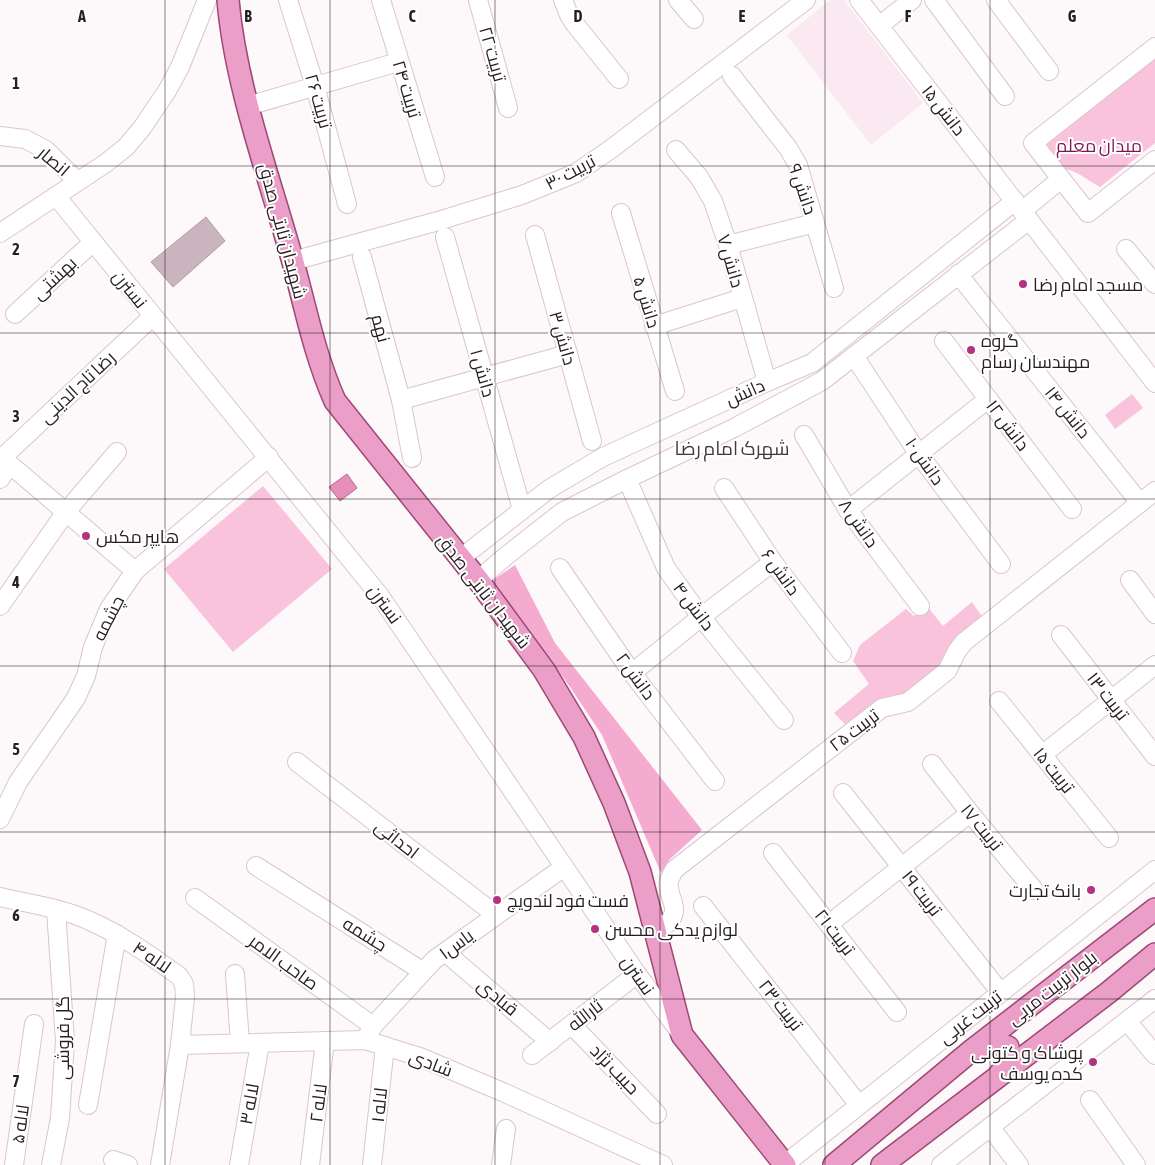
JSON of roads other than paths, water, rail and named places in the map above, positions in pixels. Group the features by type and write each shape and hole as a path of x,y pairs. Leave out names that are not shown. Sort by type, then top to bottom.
{"main road":[{"name":"شهیدان ثابتی صدق","path":"228,0 236,53 248,106 293,261 324,378 334,401 478,580 544,670 584,737 617,811 640,872 682,1035 784,1165"},
{"name":"بلوار تربیت مربی","path":"834,1165 970,1051 1155,909"},
{"path":"882,1165 1155,954"},
{"path":"970,1051 986,1044 999,1042 1008,1047 1010,1060 993,1081"}],"street":[{"path":"0,233 106,163 126,147 156,108 180,67 207,0"},
{"name":"تربیت ۲۶","path":"288,0 315,86 347,204"},
{"name":"تربیت ۲۴","path":"381,0 398,62 435,177"},
{"name":"تربیت ۲۲","path":"478,0 508,108"},
{"path":"563,0 574,23 620,79"},
{"path":"678,0 694,19"},
{"name":"تربیت ۳۰","path":"293,261 522,195 576,173 611,149 806,0"},
{"name":"دانش ۱۵","path":"858,0 1155,383"},
{"path":"879,26 912,0"},
{"path":"934,0 1005,96"},
{"path":"996,0 1049,71"},
{"path":"1155,47 1033,143 1088,213 1155,160"},
{"path":"248,106 398,62"},
{"name":"دانش ۹","path":"732,76 782,140 798,165 834,288"},
{"name":"انصار","path":"0,136 25,139 46,150 78,181"},
{"name":"دانش ۷","path":"676,150 699,177 713,201 728,245 767,382"},
{"path":"1022,210 1061,179"},
{"name":"نسترن","path":"56,196 380,596 637,974 682,1035"},
{"name":"دانش","path":"478,580 562,512 627,478 734,428 822,381 958,274 1022,210"},
{"name":"دانش","path":"461,558 549,489 603,457 812,363 1022,210"},
{"name":"دانش ۵","path":"621,212 675,391"},
{"path":"728,245 815,223"},
{"name":"دانش ۳","path":"534,235 592,442"},
{"name":"دانش ۱","path":"445,237 522,510"},
{"name":"بهشتی","path":"15,314 92,242"},
{"path":"1126,249 1155,284"},
{"name":"نهم","path":"362,257 401,400 412,458"},
{"name":"دانش ۱۴","path":"958,274 1140,503"},
{"path":"654,326 742,298"},
{"name":"رضا تاج الدینی","path":"3,465 152,316"},
{"name":"دانش ۱۲","path":"944,341 1072,508"},
{"path":"401,400 568,354"},
{"name":"دانش ۱۰","path":"854,356 918,453 1001,564"},
{"path":"812,363 822,381"},
{"path":"848,510 988,399"},
{"name":"دانش ۸","path":"804,435 848,510 920,606"},
{"path":"0,606 65,513 117,452"},
{"name":"چشمه","path":"0,818 4,801 76,698 86,676 93,647 109,609 135,571 269,457"},
{"path":"3,465 135,571"},
{"name":"دانش ۴","path":"627,478 666,568 701,617 784,720"},
{"name":"دانش ۶","path":"724,488 772,562 842,653"},
{"name":"تربیت ۲۵","path":"656,933 673,915 674,908 669,881 674,870 882,708 908,702 947,671 964,642 1155,491"},
{"path":"632,673 772,562"},
{"name":"دانش ۲","path":"560,568 632,673 715,781"},
{"path":"1130,580 1155,614"},
{"name":"تربیت ۱۳","path":"1062,635 1155,756"},
{"path":"1042,755 1155,665"},
{"name":"تربیت ۱۵","path":"999,701 1109,838"},
{"name":"احداثی","path":"298,762 496,915"},
{"name":"تربیت ۱۷","path":"932,764 1034,890"},
{"name":"تربیت ۱۹","path":"843,793 1001,993"},
{"path":"829,924 970,812"},
{"name":"تربیت ۲۱","path":"773,853 897,1012"},
{"name":"چشمه","path":"256,866 422,971"},
{"name":"یاس۱","path":"369,1033 422,971 445,952 564,867"},
{"name":"تربیت غربی","path":"784,1165 1155,870"},
{"name":"لاله ۴","path":"0,897 89,920 116,934 179,976 184,984 185,997 180,1045 160,1165"},
{"name":"صاحب الامر","path":"195,898 369,1033"},
{"name":"تربیت ۲۳","path":"704,906 859,1105"},
{"name":"گل فروشی","path":"51,1165 60,1118 65,1041 56,910"},
{"path":"88,1105 116,934"},
{"name":"قبادی","path":"445,952 550,1042"},
{"path":"236,974 240,1044"},
{"name":"ثارالله","path":"532,1055 637,974"},
{"path":"941,1165 1155,999"},
{"path":"1127,1021 1155,1055"},
{"name":"لاله ۵","path":"14,1165 34,1024"},
{"name":"حبیب نژاد","path":"572,1025 657,1114"},
{"name":"شادی","path":"180,1045 325,1041 369,1033 385,1046 437,1064 636,1159 663,1165"},
{"name":"لاله ۲","path":"310,1165 325,1041"},
{"name":"لاله ۳","path":"239,1165 260,1043"},
{"name":"لاله ۱","path":"372,1165 385,1046"},
{"path":"1090,1100 1136,1165"},
{"path":"990,1128 1019,1165"},
{"path":"501,1165 506,1129"}],"place":[{"name":"مسجد امام رضا","path":"1023,284"},
{"name":"گروه مهندسان رسام","path":"971,350"},
{"name":"هایپر مکس","path":"86,536"},
{"name":"بانک تجارت","path":"1091,890"},
{"name":"فست فود لندویچ","path":"497,900"},
{"name":"لوازم یدکی محسن","path":"595,929"},
{"name":"پوشاک و کتونی کده یوسف","path":"1093,1062"}],"district":[{"name":"شهرک امام رضا","path":"732,448"}],"park label":[{"name":"میدان معلم","path":"1099,145"}]}
